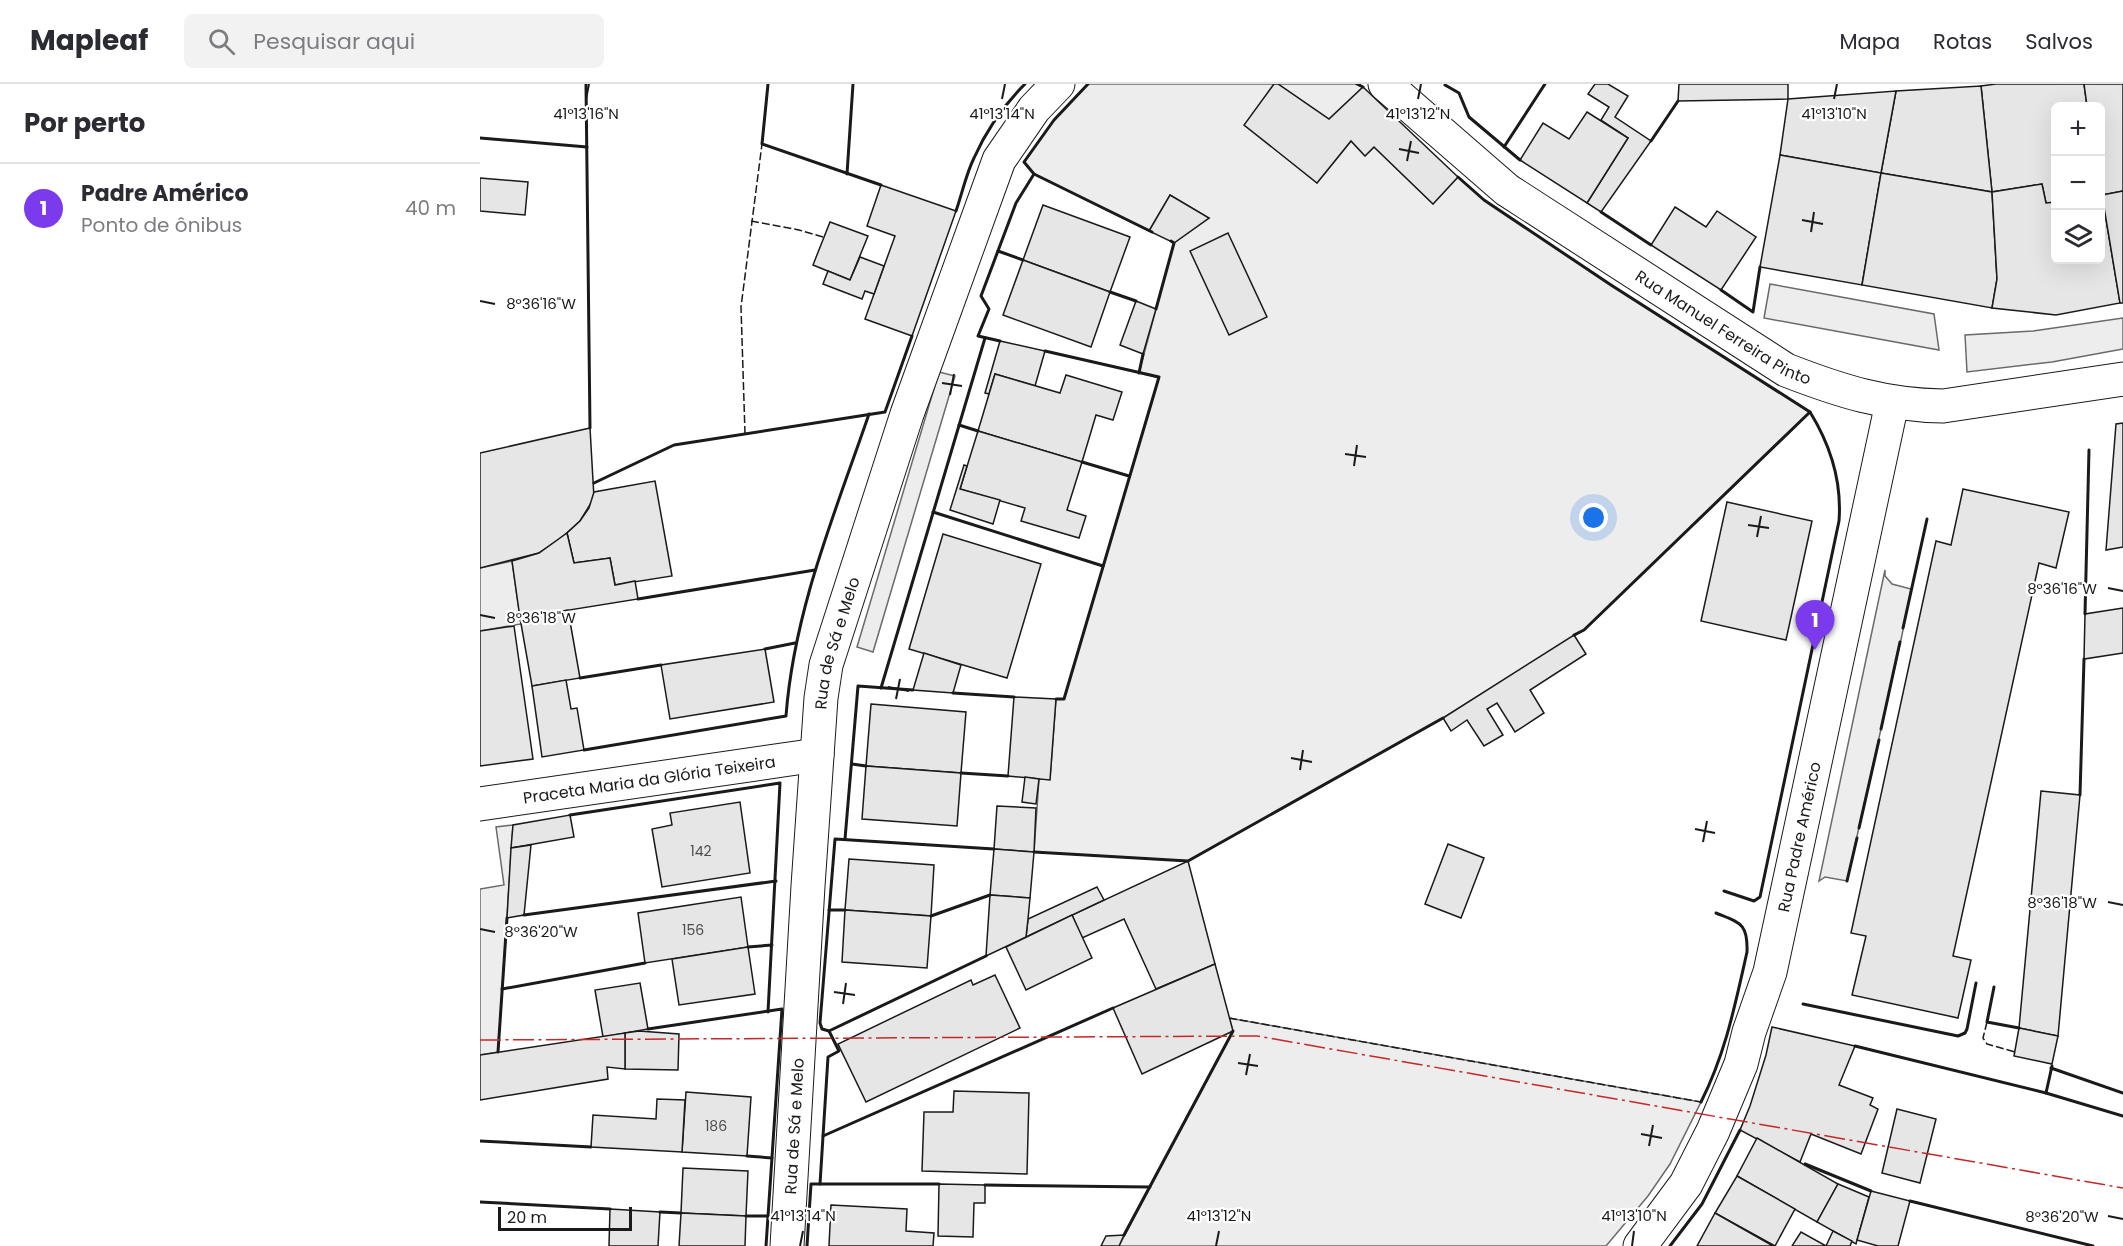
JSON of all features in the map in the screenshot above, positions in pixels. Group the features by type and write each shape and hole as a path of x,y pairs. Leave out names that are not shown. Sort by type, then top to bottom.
{"street":[{"name":"Rua de Sá e Melo","path":"787,1246 821,698 826,665 907,414 999,160 1034,109 1058,84"},
{"name":"Rua Manuel Ferreira Pinto","path":"1385,84 1507,190 1786,370 1836,390 1892,403 1943,406 2123,379"},
{"name":"Rua Padre Américo","path":"1640,1246 1686,1184 1713,1131 1741,1064 1749,1032 1770,972 1892,403"},
{"name":"Praceta Maria da Glória Teixeira","path":"480,804 818,755"}],"shaded area":[{"path":"1088,84 1274,84 1245,125 1317,183 1351,141 1365,156 1374,147 1433,204 1458,177 1484,200 1611,285 1810,412 1584,630 1443,718 1188,861 1034,852 1039,779 1050,779 1056,699 1064,699 1159,378 1139,373 1174,243 1209,218 1170,195 1149,231 1034,174 1024,162 1054,120"},
{"path":"1278,84 1357,84 1363,87 1329,119"},
{"path":"1770,284 1934,314 1939,350 1764,318"},
{"path":"2123,318 2123,349 2052,362 1967,372 1965,335 2033,331"},
{"path":"939,372 955,376 873,652 857,647"},
{"path":"512,561 521,624 480,631 480,568"},
{"path":"1885,570 1885,576 1892,584 1911,589 1902,635 1847,881 1825,877 1819,881"},
{"path":"513,825 498,1052 480,1055 480,889 504,885 496,827"},
{"path":"1229,1018 1701,1102 1670,1164 1648,1196 1606,1246 1119,1246 1233,1031"}],"building":[{"path":"1274,84 1278,84 1329,119 1363,87 1458,177 1433,204 1374,147 1365,156 1351,141 1317,183 1244,125"},
{"path":"1595,84 1608,84 1628,96 1615,117 1651,141 1601,212 1587,203 1628,138 1601,120 1609,107 1588,94"},
{"path":"1679,84 1788,84 1788,99 1678,101"},
{"path":"2084,84 2086,102 2051,102 2051,202 2046,203 2042,184 1992,192 1981,86"},
{"path":"2084,84 2123,84 2123,191 2105,194 2105,102 2086,102"},
{"path":"1981,86 1992,192 1881,173 1896,91"},
{"path":"1896,91 1881,173 1780,155 1788,99"},
{"path":"1587,112 1628,138 1587,203 1520,160 1543,123 1569,139"},
{"path":"1780,155 1881,173 1862,285 1760,267"},
{"path":"1881,173 1992,192 1997,279 1992,308 1862,285"},
{"path":"480,178 528,182 525,215 480,211"},
{"path":"2042,184 2046,203 2051,202 2051,264 2105,264 2105,213 2120,303 2056,315 1992,308 1997,279 1992,192"},
{"path":"881,185 956,211 912,336 865,319 895,236 867,226"},
{"path":"2123,191 2123,303 2120,303 2105,213 2105,194"},
{"path":"1170,195 1209,218 1174,243 1149,231"},
{"path":"1043,205 1130,237 1110,292 1023,260"},
{"path":"1675,207 1706,227 1717,211 1756,237 1721,290 1651,245"},
{"path":"830,222 868,236 850,280 813,265"},
{"path":"1228,233 1267,317 1229,335 1190,251"},
{"path":"860,257 884,266 874,294 865,291 862,299 823,284 828,271 850,280"},
{"path":"1023,260 1110,292 1091,347 1003,315"},
{"path":"1136,301 1156,309 1143,354 1120,345"},
{"path":"1000,341 1045,351 1035,386 995,374 989,394 985,393"},
{"path":"995,374 1060,393 1066,375 1122,392 1113,420 1096,415 1082,462 978,431"},
{"path":"2123,423 2123,547 2106,550 2116,424"},
{"path":"590,428 594,498 580,521 559,540 539,553 480,568 480,453"},
{"path":"978,431 1082,462 1067,510 1086,516 1079,538 1021,521 1025,508 960,489"},
{"path":"964,465 967,466 960,489 1000,500 993,524 950,510"},
{"path":"655,481 672,576 615,585 610,558 574,563 567,533 580,521 589,508 594,492"},
{"path":"1963,489 2069,512 2056,568 2039,563 1953,956 1971,960 1958,1018 1852,995 1866,936 1851,933 1936,541 1951,545"},
{"path":"1727,502 1812,521 1786,640 1701,621"},
{"path":"567,533 574,563 610,558 615,585 635,581 638,599 520,618 512,561 539,553"},
{"path":"943,534 1041,564 1007,678 909,649"},
{"path":"2123,608 2123,653 2084,659 2085,614"},
{"path":"568,610 580,678 532,686 520,618"},
{"path":"514,626 533,759 480,766 480,631"},
{"path":"1574,635 1586,654 1530,690 1544,713 1515,732 1497,703 1487,709 1503,735 1484,746 1467,720 1451,731 1443,718"},
{"path":"765,649 774,702 670,719 661,665"},
{"path":"924,653 961,665 953,693 913,690"},
{"path":"566,680 571,709 577,708 584,750 542,757 532,686"},
{"path":"1014,697 1056,699 1050,780 1008,776"},
{"path":"871,704 966,712 961,773 866,766"},
{"path":"866,766 961,773 957,826 862,819"},
{"path":"1025,777 1039,779 1036,804 1022,802"},
{"path":"2041,791 2080,795 2058,1036 2019,1028"},
{"path":"740,802 750,873 662,887 652,829 672,825 670,813"},
{"path":"997,806 1036,808 1034,852 994,849"},
{"path":"570,815 574,837 511,848 513,825"},
{"path":"1448,844 1484,858 1461,918 1425,904"},
{"path":"531,845 524,915 507,918 511,848"},
{"path":"994,849 1034,852 1030,898 990,895"},
{"path":"849,859 934,865 931,916 845,910"},
{"path":"1188,861 1215,964 1156,989 1124,919 1082,938 1072,915"},
{"path":"1097,887 1104,900 1026,937 1028,919"},
{"path":"990,895 1030,898 1026,937 986,956"},
{"path":"741,897 748,947 645,963 638,913"},
{"path":"845,910 931,916 927,968 842,962"},
{"path":"1072,915 1092,958 1026,990 1006,947"},
{"path":"748,947 755,994 679,1005 672,959"},
{"path":"1215,964 1233,1031 1142,1074 1113,1008"},
{"path":"995,975 1020,1028 866,1102 838,1044 971,980 973,985"},
{"path":"640,983 648,1029 603,1037 595,990"},
{"path":"1772,1027 1855,1046 1839,1085 1873,1098 1870,1105 1878,1109 1861,1154 1811,1134 1800,1162 1740,1130 1766,1055"},
{"path":"2019,1028 2058,1036 2052,1064 2014,1056"},
{"path":"639,1031 679,1034 678,1070 625,1069 625,1033"},
{"path":"625,1033 625,1069 607,1067 608,1079 480,1100 480,1055"},
{"path":"954,1091 1029,1093 1027,1174 922,1171 924,1112 953,1112"},
{"path":"686,1092 751,1097 747,1156 682,1152"},
{"path":"657,1099 685,1100 682,1152 591,1147 593,1115 656,1119"},
{"path":"1897,1109 1936,1119 1920,1183 1882,1173"},
{"path":"1757,1138 1838,1184 1817,1222 1737,1176"},
{"path":"683,1168 748,1171 746,1216 681,1213"},
{"path":"1737,1176 1795,1209 1775,1246 1715,1213"},
{"path":"939,1184 985,1185 985,1203 974,1203 973,1237 938,1236"},
{"path":"1838,1184 1869,1197 1856,1244 1817,1222"},
{"path":"1871,1191 1910,1201 1898,1246 1878,1246 1857,1240"},
{"path":"831,1205 907,1209 906,1231 934,1233 933,1246 829,1246"},
{"path":"610,1209 660,1212 658,1246 609,1246"},
{"path":"681,1213 746,1216 745,1246 679,1246"},
{"path":"1715,1213 1773,1246 1697,1246"},
{"path":"1833,1231 1852,1241 1850,1246 1826,1246"},
{"path":"1801,1232 1826,1246 1792,1246"},
{"path":"1124,1235 1119,1246 1101,1246 1106,1236"}],"fence":[{"path":"745,434 741,307 762,144"},
{"path":"751,221 823,237"},
{"path":"1229,1018 1701,1102"},
{"path":"1987,1022 1983,1038 1987,1044 2015,1052"}],"wall":[{"path":"586,84 590,428"},
{"path":"768,84 762,144 881,185"},
{"path":"847,174 853,84"},
{"path":"956,211 969,171 984,138 1025,84"},
{"path":"1088,84 1054,120 1024,162 1034,174 1152,232"},
{"path":"1357,84 1363,87"},
{"path":"1504,147 1545,84"},
{"path":"1445,85 1459,93 1469,117 1520,160"},
{"path":"1651,141 1678,101"},
{"path":"480,138 587,147"},
{"path":"1000,341 978,336 989,309 981,296 1016,203 1034,174"},
{"path":"1458,177 1484,200 1611,285 1810,412 1829,451 1837,478 1839,521 1760,897 1754,901 1724,891"},
{"path":"1601,212 1651,245"},
{"path":"1156,309 1174,243 1171,241"},
{"path":"998,251 1023,260"},
{"path":"1721,290 1753,312 1760,267"},
{"path":"1110,292 1136,301"},
{"path":"594,483 674,445 885,412 912,336"},
{"path":"881,688 985,338"},
{"path":"1045,351 1159,377 1064,699 1056,699"},
{"path":"1139,373 1143,354"},
{"path":"1574,635 1584,630 1810,412"},
{"path":"584,750 786,716 790,677 807,600 830,525 869,414"},
{"path":"959,425 978,431"},
{"path":"2085,614 2089,450"},
{"path":"1082,462 1129,476"},
{"path":"933,512 1103,566"},
{"path":"1903,628 1927,519"},
{"path":"638,599 815,570"},
{"path":"1881,729 1900,642"},
{"path":"765,649 795,643"},
{"path":"2080,795 2084,659"},
{"path":"580,678 661,665"},
{"path":"845,839 858,686 913,690"},
{"path":"953,693 1014,697"},
{"path":"1034,852 1188,861 1443,718"},
{"path":"1859,828 1879,740"},
{"path":"852,764 866,766"},
{"path":"961,773 1008,776"},
{"path":"570,815 780,783 768,1012"},
{"path":"1847,881 1857,838"},
{"path":"986,956 829,1031 822,1029 820,1023 835,839 994,849"},
{"path":"524,915 776,881"},
{"path":"931,916 990,895"},
{"path":"829,910 845,910"},
{"path":"1701,1102 1723,1047 1747,952 1746,935 1741,925 1716,913"},
{"path":"498,1052 507,918"},
{"path":"748,947 772,945"},
{"path":"502,989 645,963"},
{"path":"1803,1004 1958,1036 1965,1033 1967,1029 1976,983"},
{"path":"1994,987 1987,1022 2019,1028"},
{"path":"823,1136 1113,1008"},
{"path":"648,1029 782,1009 766,1246"},
{"path":"820,1184 828,1057 839,1051 829,1031"},
{"path":"1124,1235 1233,1031"},
{"path":"1855,1046 2046,1093 2123,1116"},
{"path":"2046,1093 2052,1066"},
{"path":"2051,1068 2123,1093"},
{"path":"1670,1246 1702,1204 1740,1130"},
{"path":"480,1141 591,1147"},
{"path":"747,1156 772,1158"},
{"path":"1805,1164 1871,1191"},
{"path":"807,1246 811,1184 939,1184"},
{"path":"985,1185 1150,1187"},
{"path":"1910,1201 2093,1246"},
{"path":"480,1202 610,1209"},
{"path":"660,1212 681,1213"},
{"path":"746,1216 768,1216"}],"power":[{"path":"480,1040 1257,1036 2123,1188"}],"place":[{"name":"Padre Américo","path":"1815,650"}]}
